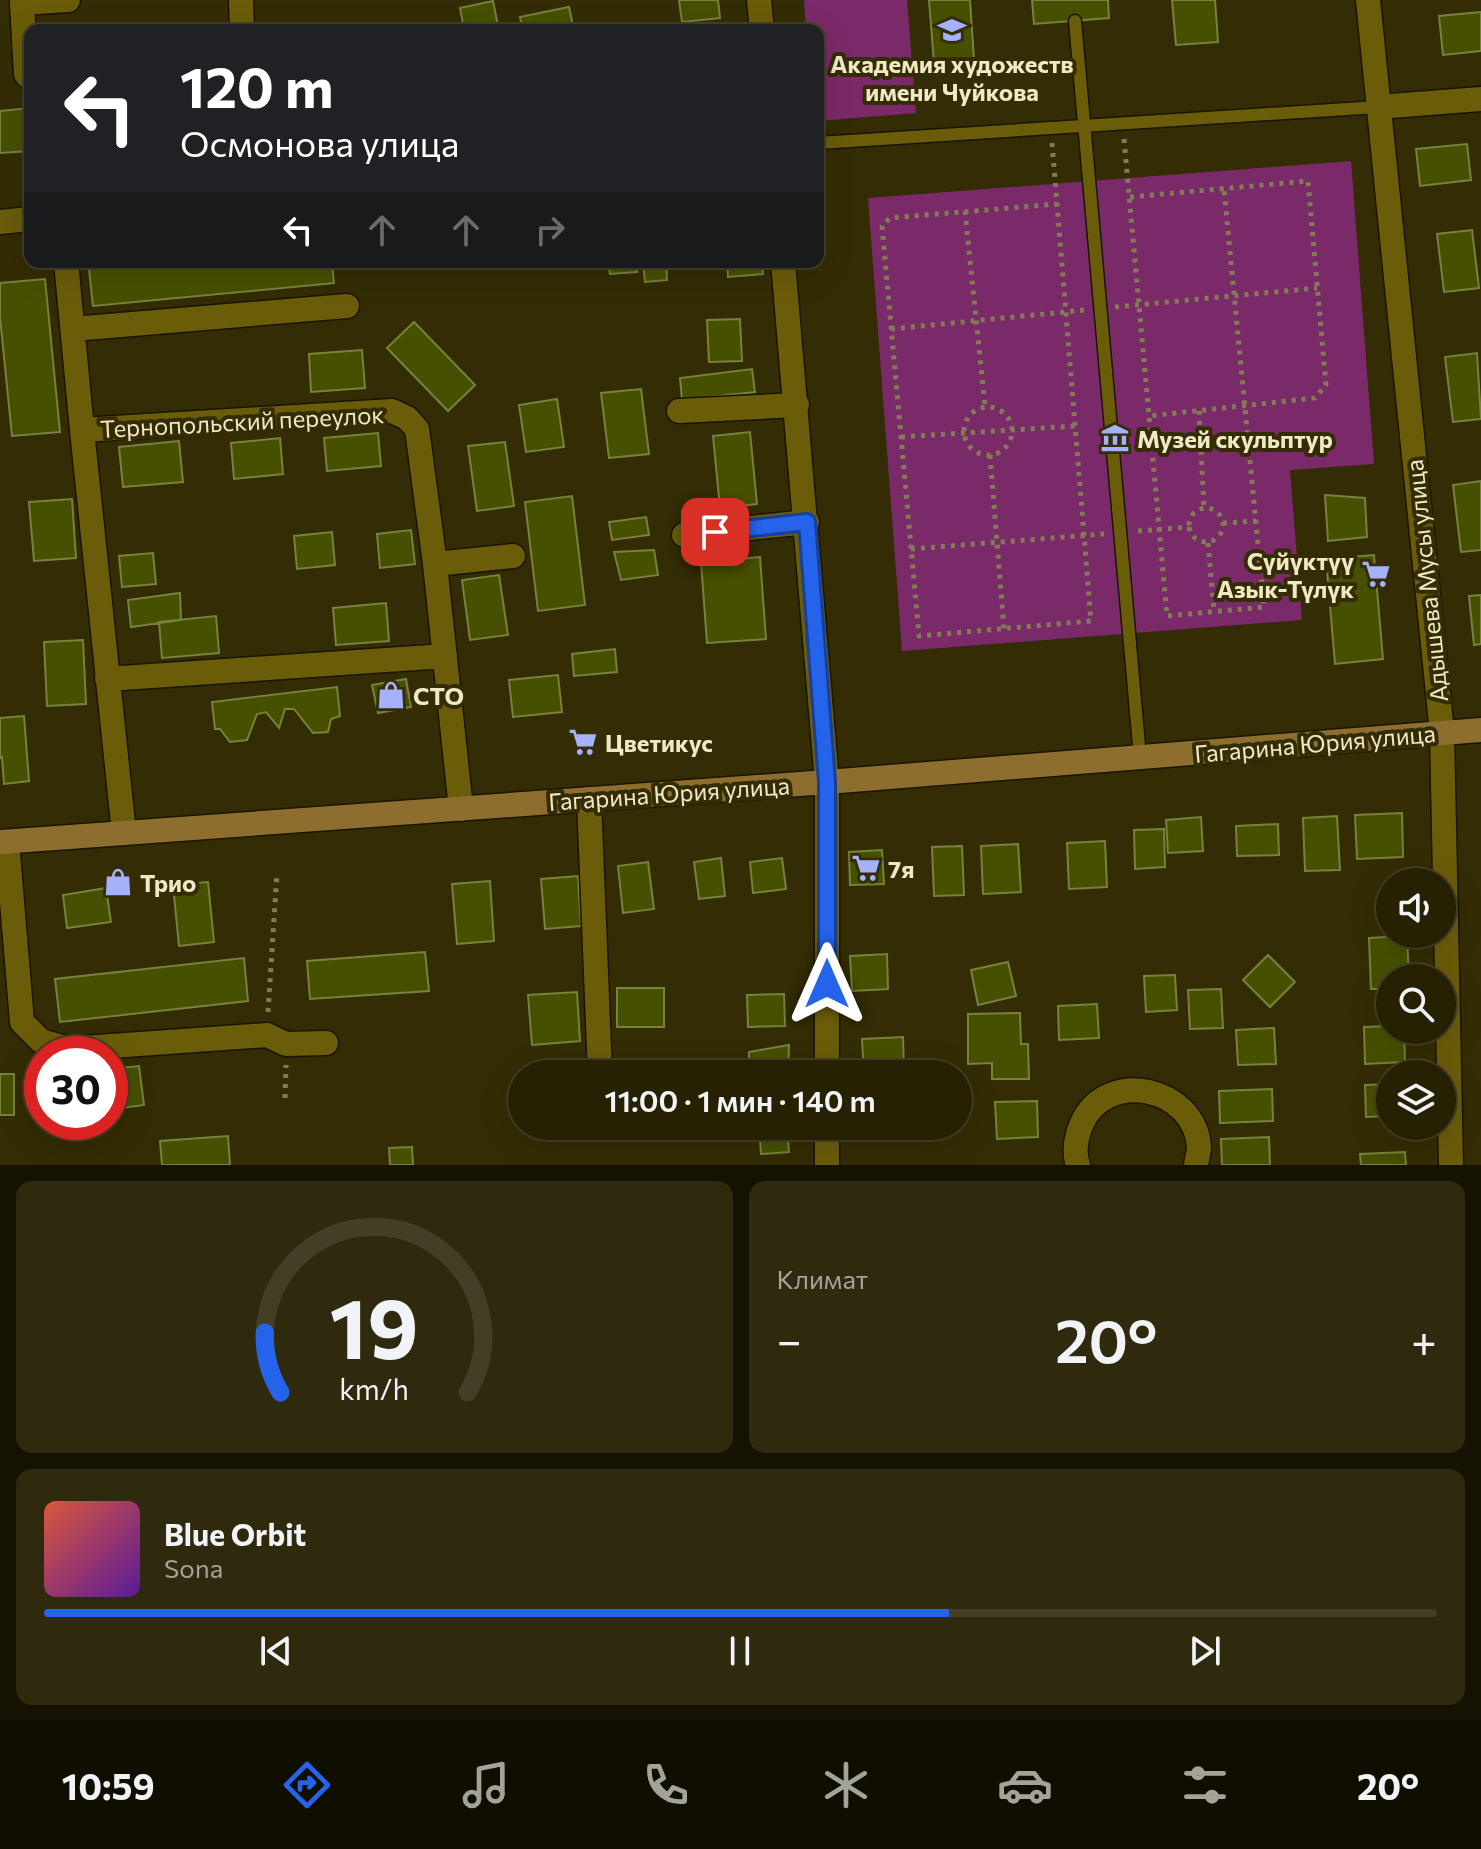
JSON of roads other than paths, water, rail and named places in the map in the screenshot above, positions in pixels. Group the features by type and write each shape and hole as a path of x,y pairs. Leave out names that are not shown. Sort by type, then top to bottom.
{"main road":[{"name":"Гагарина Юрия улица","path":"3,842 827,782 1481,730"}],"street":[{"path":"24,38 22,2 68,0"},
{"path":"241,0 242,24"},
{"path":"759,0 761,24"},
{"name":"Адышева Мусы улица","path":"1368,0 1442,733 1451,1165"},
{"path":"1378,107 1481,99"},
{"path":"0,222 24,220"},
{"path":"67,268 82,430"},
{"path":"784,268 827,782 827,1060"},
{"path":"73,329 347,306"},
{"path":"679,411 797,405"},
{"name":"Тернопольский переулок","path":"124,833 82,430 392,411 407,418 417,429 461,809"},
{"path":"684,535 807,522"},
{"path":"435,564 513,556"},
{"path":"107,679 445,656"},
{"path":"589,799 599,1060"},
{"path":"3,842 22,1022 41,1041 69,1049 267,1035 286,1044 326,1043"},
{"path":"1078,1165 1075,1157 1077,1136 1085,1116 1094,1105 1112,1094 1133,1089 1158,1093 1176,1103 1194,1127 1199,1147 1196,1165"},
{"path":"827,1140 827,1165"}],"lane":[{"path":"1075,21 1140,757"},
{"path":"824,143 1378,107"}],"place":[{"name":"Академия художеств имени Чуйкова","path":"952,30"},
{"name":"Музей скульптур","path":"1115,438"},
{"name":"Сүйүктүү Азык-Түлүк","path":"1376,574"},
{"name":"СТО","path":"391,695"},
{"name":"Цветикус","path":"583,742"},
{"name":"7я","path":"866,868"},
{"name":"Трио","path":"118,882"}]}
